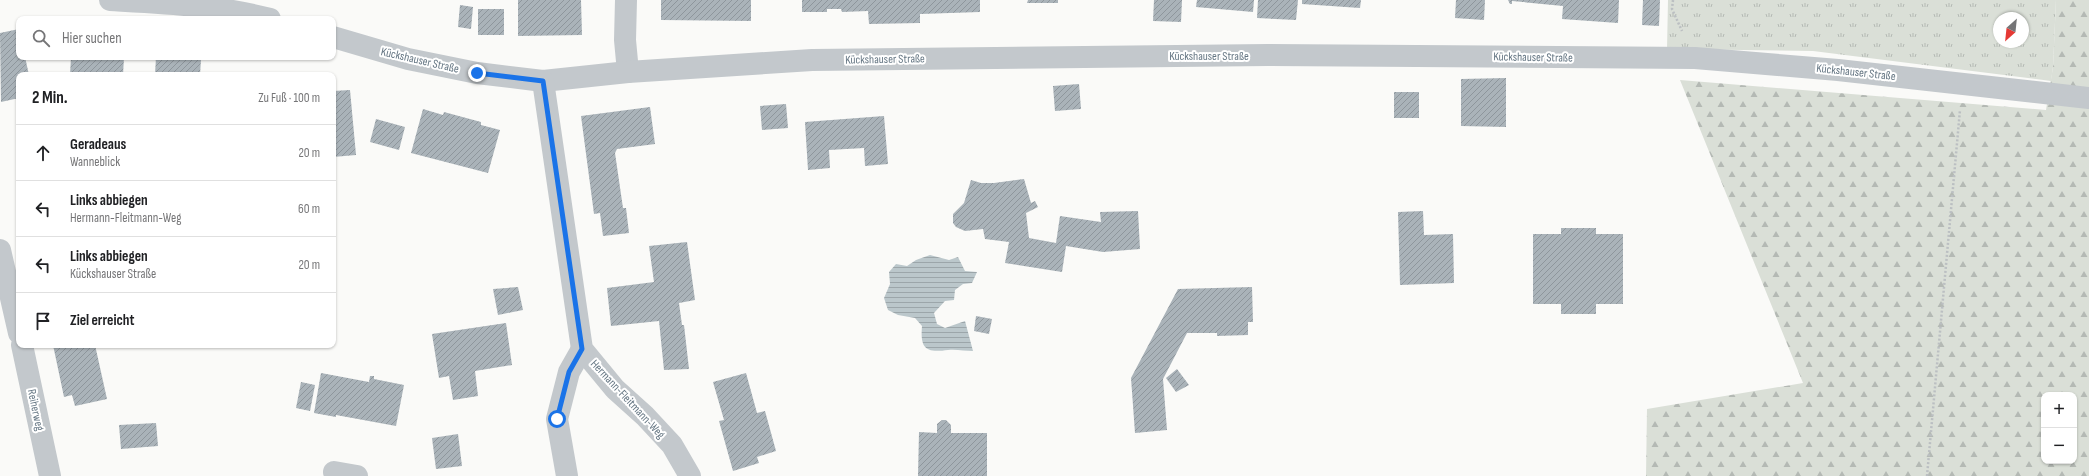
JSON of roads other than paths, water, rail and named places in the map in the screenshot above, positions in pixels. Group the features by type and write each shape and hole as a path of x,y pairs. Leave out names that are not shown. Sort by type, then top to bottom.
{"street":[{"path":"110,0 202,6 244,12 259,16"},
{"path":"626,0 625,40 628,72"},
{"name":"Kückshauser Straße","path":"336,38 408,59 477,73 543,81 628,72 812,60 1146,56 1695,58 1838,70 2089,98"},
{"name":"Hermann-Fleitmann-Weg","path":"543,81 582,349 615,389 645,416 672,445 690,476"},
{"path":"0,250 16,320"},
{"name":"Reiherweg","path":"23,348 50,476"},
{"path":"567,476 557,419 569,372 582,349"},
{"path":"334,472 357,476"}]}
